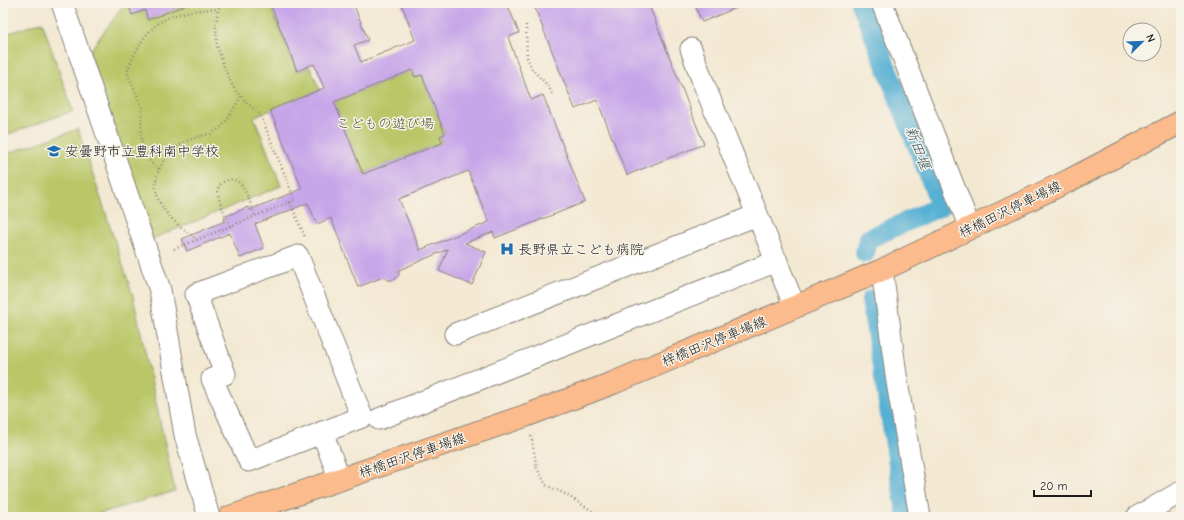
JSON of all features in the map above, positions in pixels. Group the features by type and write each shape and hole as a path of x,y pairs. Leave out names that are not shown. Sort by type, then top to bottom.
{"main road":[{"name":"梓橋田沢停車場線","path":"230,517 526,416 613,383 882,270 1070,180 1181,122"}],"street":[{"path":"62,3 160,290 185,436 209,517"},
{"path":"882,3 970,228"},
{"path":"691,49 795,307"},
{"path":"455,334 757,215"},
{"path":"298,256 362,418 322,432 249,461 212,379 225,374 196,294 298,256"},
{"path":"379,419 776,261"},
{"path":"882,270 897,382 920,517"},
{"path":"322,432 340,480"},
{"path":"1137,517 1181,492"}],"path":[{"path":"174,249 295,200 260,114 247,103 233,87 224,67 217,46 216,27 218,9 223,3"},
{"path":"159,169 151,163 144,152 141,137 142,107 127,72 129,65 140,42 153,26 166,18 184,12 218,9"},
{"path":"526,25 527,58 532,69 548,87 553,96"},
{"path":"197,240 174,220 162,206 156,191 156,178 164,159 175,148 188,140 211,134 222,126 241,96"},
{"path":"230,226 219,198 218,190 220,185 226,181 232,179 239,182 244,188 255,216"},
{"path":"526,416 537,468 546,486 565,494 602,517"}],"green space":[{"path":"125,3 128,3 133,15 145,10 148,20 191,3 269,3 297,72 310,67 320,90 254,117 281,186 152,239 89,52"},
{"path":"42,22 73,111 3,136 3,35"},
{"name":"こどもの遊び場","path":"412,70 415,77 422,75 445,134 440,137 442,143 363,174 334,102"},
{"name":"安曇野市立豊科南中学校","path":"78,129 133,296 175,491 88,517 3,517 3,155"}],"building":[{"path":"128,3 191,3 148,20 145,10 132,15"},
{"path":"270,3 353,3 368,40 354,45 361,62 415,40 401,3 507,3 519,33 508,37 531,100 543,95 585,202 495,238 493,232 465,243 486,252 472,285 439,271 448,249 399,270 399,275 394,280 388,280 383,277 358,287 331,218 317,224 308,203 255,224 264,248 240,258 230,233 187,251 182,239 225,221 224,217 248,207 249,210 302,189 270,110 324,88 314,64 297,71","holes":["412,70 415,77 422,75 445,134 440,136 442,143 363,174 334,102","468,171 489,222 420,250 399,199"]},
{"path":"533,3 648,3 704,144 627,175 597,100 575,109"},
{"path":"694,3 748,3 702,22"}],"waterway":[{"name":"新田堰","path":"861,3 941,206 868,239 865,253"},
{"name":"新田堰","path":"871,300 907,517"}],"place":[{"name":"安曇野市立豊科南中学校","path":"54,151"},
{"name":"長野県立こども病院","path":"507,249"}]}
